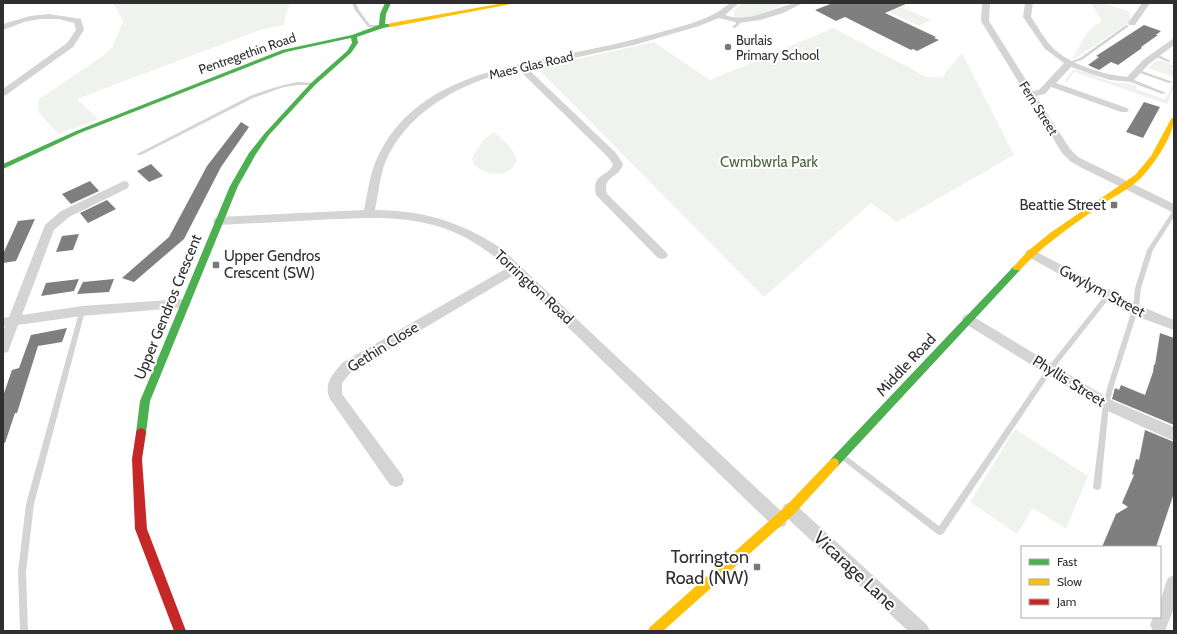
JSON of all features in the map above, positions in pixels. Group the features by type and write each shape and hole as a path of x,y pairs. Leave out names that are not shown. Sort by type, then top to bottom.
{"street":[{"path":"382,26 383,14 388,3"},
{"name":"Pentregethin Road","path":"3,167 78,132 232,70 284,51 354,36 382,26 400,25 513,3"},
{"name":"Maes Glas Road","path":"369,213 378,169 384,154 396,134 410,119 429,104 452,90 495,72 650,38 706,21 719,15 735,3"},
{"path":"719,15 736,23 766,17 799,3"},
{"name":"Fern Street","path":"986,3 982,21 1066,151 1074,159 1125,185"},
{"path":"1029,3 1027,17 1050,50 1069,63 1109,78 1130,80 1146,62 1172,45"},
{"path":"1129,24 1146,3"},
{"path":"3,27 34,17 54,16 78,20 80,30 70,45 3,93"},
{"name":"Upper Gendros Crescent","path":"180,631 141,529 137,459 145,401 234,186 267,134 313,84 349,52 355,43 354,36"},
{"path":"1030,94 1042,92 1069,63"},
{"path":"520,67 612,155 618,164 615,171 603,179 600,187 602,195 662,255"},
{"path":"1050,84 1124,110"},
{"name":"Middle Road","path":"654,631 784,515 1031,253 1053,235 1138,177 1147,167 1158,150 1174,119"},
{"path":"3,348 8,322 49,228 65,214 124,185"},
{"path":"1125,185 1174,209"},
{"name":"Torrington Road","path":"219,221 369,213 398,214 450,224 479,238 497,251 784,515"},
{"name":"Gwylym Street","path":"1031,253 1135,310 1174,325"},
{"name":"Gethin Close","path":"396,480 335,395 335,381 347,367 515,269"},
{"path":"8,322 82,311 184,304"},
{"name":"Phyllis Street","path":"969,318 1106,404 1174,434"},
{"name":"Vicarage Lane","path":"784,515 921,631"},
{"path":"1162,628 1174,584"}],"lane":[{"path":"354,3 357,10 369,26 382,26"},
{"path":"1069,63 1081,60 1129,24"},
{"path":"1155,55 1169,61"},
{"path":"1138,71 1171,82"},
{"path":"1130,80 1164,93"},
{"path":"139,154 194,127 234,104 287,86 302,83 313,84"},
{"path":"1097,487 1106,404 1135,310 1138,288 1150,250 1174,213"},
{"path":"841,455 940,531 1050,369 1108,296"},
{"path":"24,631 22,572 30,504 82,311"}],"green space":[{"path":"110,3 290,3 284,25 260,30 77,99 98,119 59,134 39,113 38,100 103,56 113,46 123,21 115,6"},
{"path":"742,3 780,3 783,5 753,17 746,18 734,16 734,11"},
{"path":"1091,3 1101,3 1129,11 1131,21 1076,58 1072,59 1090,29 1101,22 1101,19"},
{"path":"901,7 931,20 919,26 889,12"},
{"name":"Cwmbwrla Park","path":"833,28 927,77 942,77 962,53 1014,155 897,222 871,203 764,297 537,68 654,42 710,80"},
{"path":"1156,61 1162,61 1174,66 1171,69 1174,70 1174,77 1148,68"},
{"path":"1073,70 1088,73 1107,81 1134,85 1137,86 1136,89 1165,99 1174,82 1174,88 1167,104 1074,72 1067,82 1064,81"},
{"path":"494,132 511,148 517,160 514,166 508,171 496,174 485,172 480,169 473,163 472,158 484,139"},
{"path":"1015,429 1088,476 1066,529 1033,508 1017,534 970,502"}],"building":[{"path":"833,3 908,3 885,13 936,37 934,38 939,40 917,51 913,49 911,50 845,17 836,21 815,10"},
{"path":"1144,25 1161,31 1156,35 1158,35 1141,47 1142,48 1118,65 1111,62 1099,70 1088,65 1099,57 1096,56"},
{"path":"1144,102 1160,107 1143,138 1126,132"},
{"path":"241,122 249,127 221,167 184,239 134,282 122,278 169,237 207,166"},
{"path":"151,164 163,176 149,182 137,171"},
{"path":"90,181 99,191 71,204 62,194"},
{"path":"107,200 116,209 88,223 80,213"},
{"path":"35,219 16,261 3,263 3,254 18,221"},
{"path":"79,234 73,250 56,252 62,236"},
{"path":"79,279 74,291 41,296 46,283"},
{"path":"114,279 109,292 77,294 83,282"},
{"path":"67,328 62,342 38,346 17,413 15,413 5,443 3,442 3,396 12,370 19,368 31,335"},
{"path":"1160,333 1174,338 1174,425 1112,399 1115,388 1119,390 1121,385 1145,395 1153,372 1154,364 1155,365"},
{"path":"1145,430 1174,442 1174,493 1156,546 1102,546 1116,514 1128,507 1122,503 1134,475 1132,474 1136,459 1139,460"}],"traffic: fast":[{"path":"382,26 383,14 388,3"},
{"path":"3,167 78,132 284,51 354,36 382,26 391,25"},
{"path":"141,433 145,401 234,186 253,153 267,134 313,84 349,52 355,43 354,36"},
{"path":"834,463 1017,268"}],"traffic: slow":[{"path":"391,25 513,3"},
{"path":"1017,268 1031,253 1053,235 1138,177 1154,157 1174,119"},
{"path":"654,631 790,510 834,463"}],"traffic: jam":[{"path":"141,433 137,459 141,529 180,631"}],"place":[{"name":"Burlais Primary School","path":"728,47"},
{"name":"Beattie Street","path":"1114,205"},
{"name":"Upper Gendros Crescent (SW)","path":"216,265"},
{"name":"Torrington Road (NW)","path":"757,567"}]}
